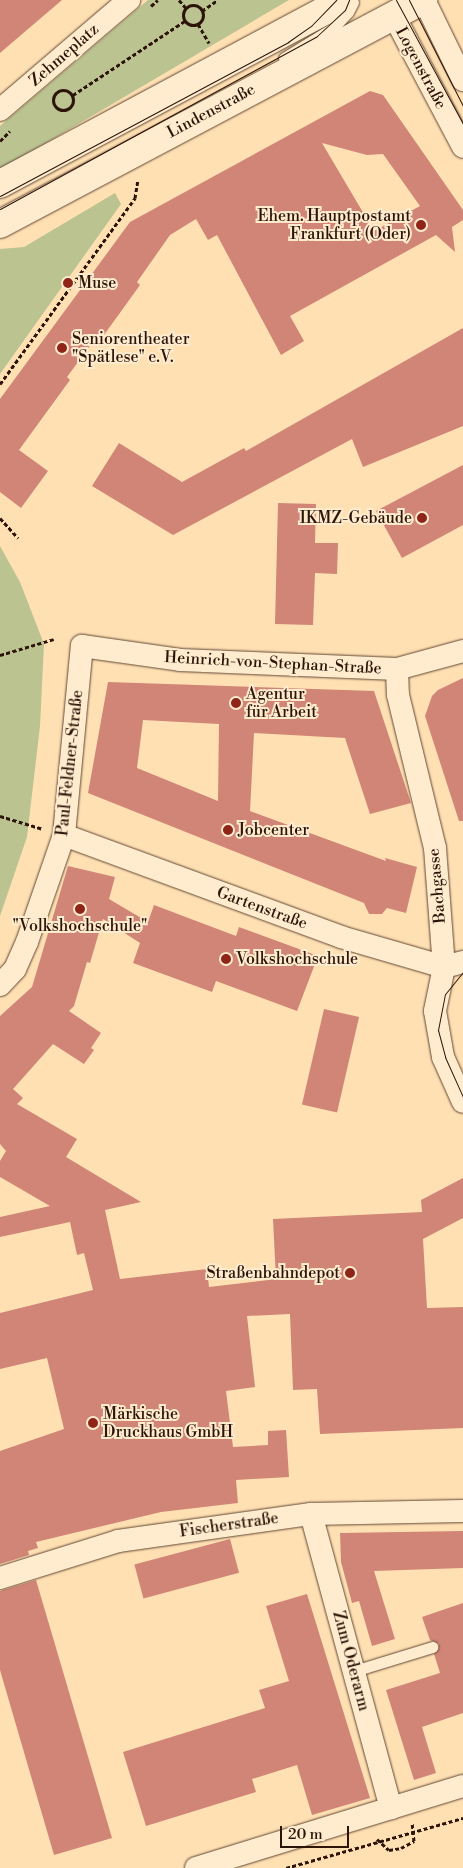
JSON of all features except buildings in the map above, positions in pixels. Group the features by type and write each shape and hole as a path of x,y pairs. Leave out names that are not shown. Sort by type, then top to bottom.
{"street":[{"name":"Zehmeplatz","path":"0,110 129,0"},
{"name":"Lindenstraße","path":"0,184 346,0"},
{"name":"Lindenstraße","path":"0,224 199,119 391,4 423,0"},
{"name":"Logenstraße","path":"423,0 463,80"},
{"name":"Logenstraße","path":"391,4 463,147"},
{"name":"Heinrich-von-Stephan-Straße","path":"82,646 180,660 397,669 463,651"},
{"name":"Paul-Feldner-Straße","path":"0,985 14,969 27,942 64,835 82,646"},
{"name":"Bachgasse","path":"397,669 398,695 434,848 453,964 435,1011 442,1057 463,1102"},
{"name":"Gartenstraße","path":"64,835 341,937 453,964"},
{"name":"Fischerstraße","path":"0,1578 118,1541 311,1514 463,1511"},
{"name":"Zum Oderarm","path":"311,1514 392,1808"},
{"path":"196,1868 463,1786"}],"lane":[{"path":"270,66 319,40 348,12 346,0"},
{"path":"199,119 245,79"},
{"path":"354,1671 432,1647"}],"path":[{"path":"73,95 184,21 186,8 179,0"},
{"path":"202,11 218,0"},
{"path":"186,8 194,5 202,11"},
{"path":"184,21 192,26 198,24 202,20 202,11"},
{"path":"198,24 208,42"},
{"path":"59,90 68,90 73,95 73,104 66,110 59,109 53,101 59,90"},
{"path":"0,384 135,198 143,147"},
{"path":"0,518 18,538"},
{"path":"0,655 54,639"},
{"path":"0,816 64,835"},
{"path":"286,1868 463,1818"}],"green space":[{"path":"148,0 289,0 0,170 0,126"},
{"path":"115,193 121,204 0,374 0,249 24,247"},
{"path":"0,546 20,582 44,644 40,726 27,837 0,916"}],"tram line":[{"path":"0,196 288,42 312,25 336,0"},
{"path":"0,209 317,36 345,10 349,0"},
{"path":"396,0 463,124"},
{"path":"409,0 463,106"},
{"path":"463,972 445,994 438,1030 445,1057 463,1097"}],"place":[{"name":"Ehem. Hauptpostamt Frankfurt (Oder)","path":"421,225"},
{"name":"Muse","path":"68,283"},
{"name":"Seniorentheater \"Spätlese\" e.V.","path":"62,348"},
{"name":"IKMZ-Gebäude","path":"422,518"},
{"name":"Agentur für Arbeit","path":"236,703"},
{"name":"Jobcenter","path":"228,830"},
{"name":"\"Volkshochschule\"","path":"80,909"},
{"name":"Volkshochschule","path":"226,959"},
{"name":"Straßenbahndepot","path":"350,1273"},
{"name":"Märkische Druckhaus GmbH","path":"93,1423"}]}
